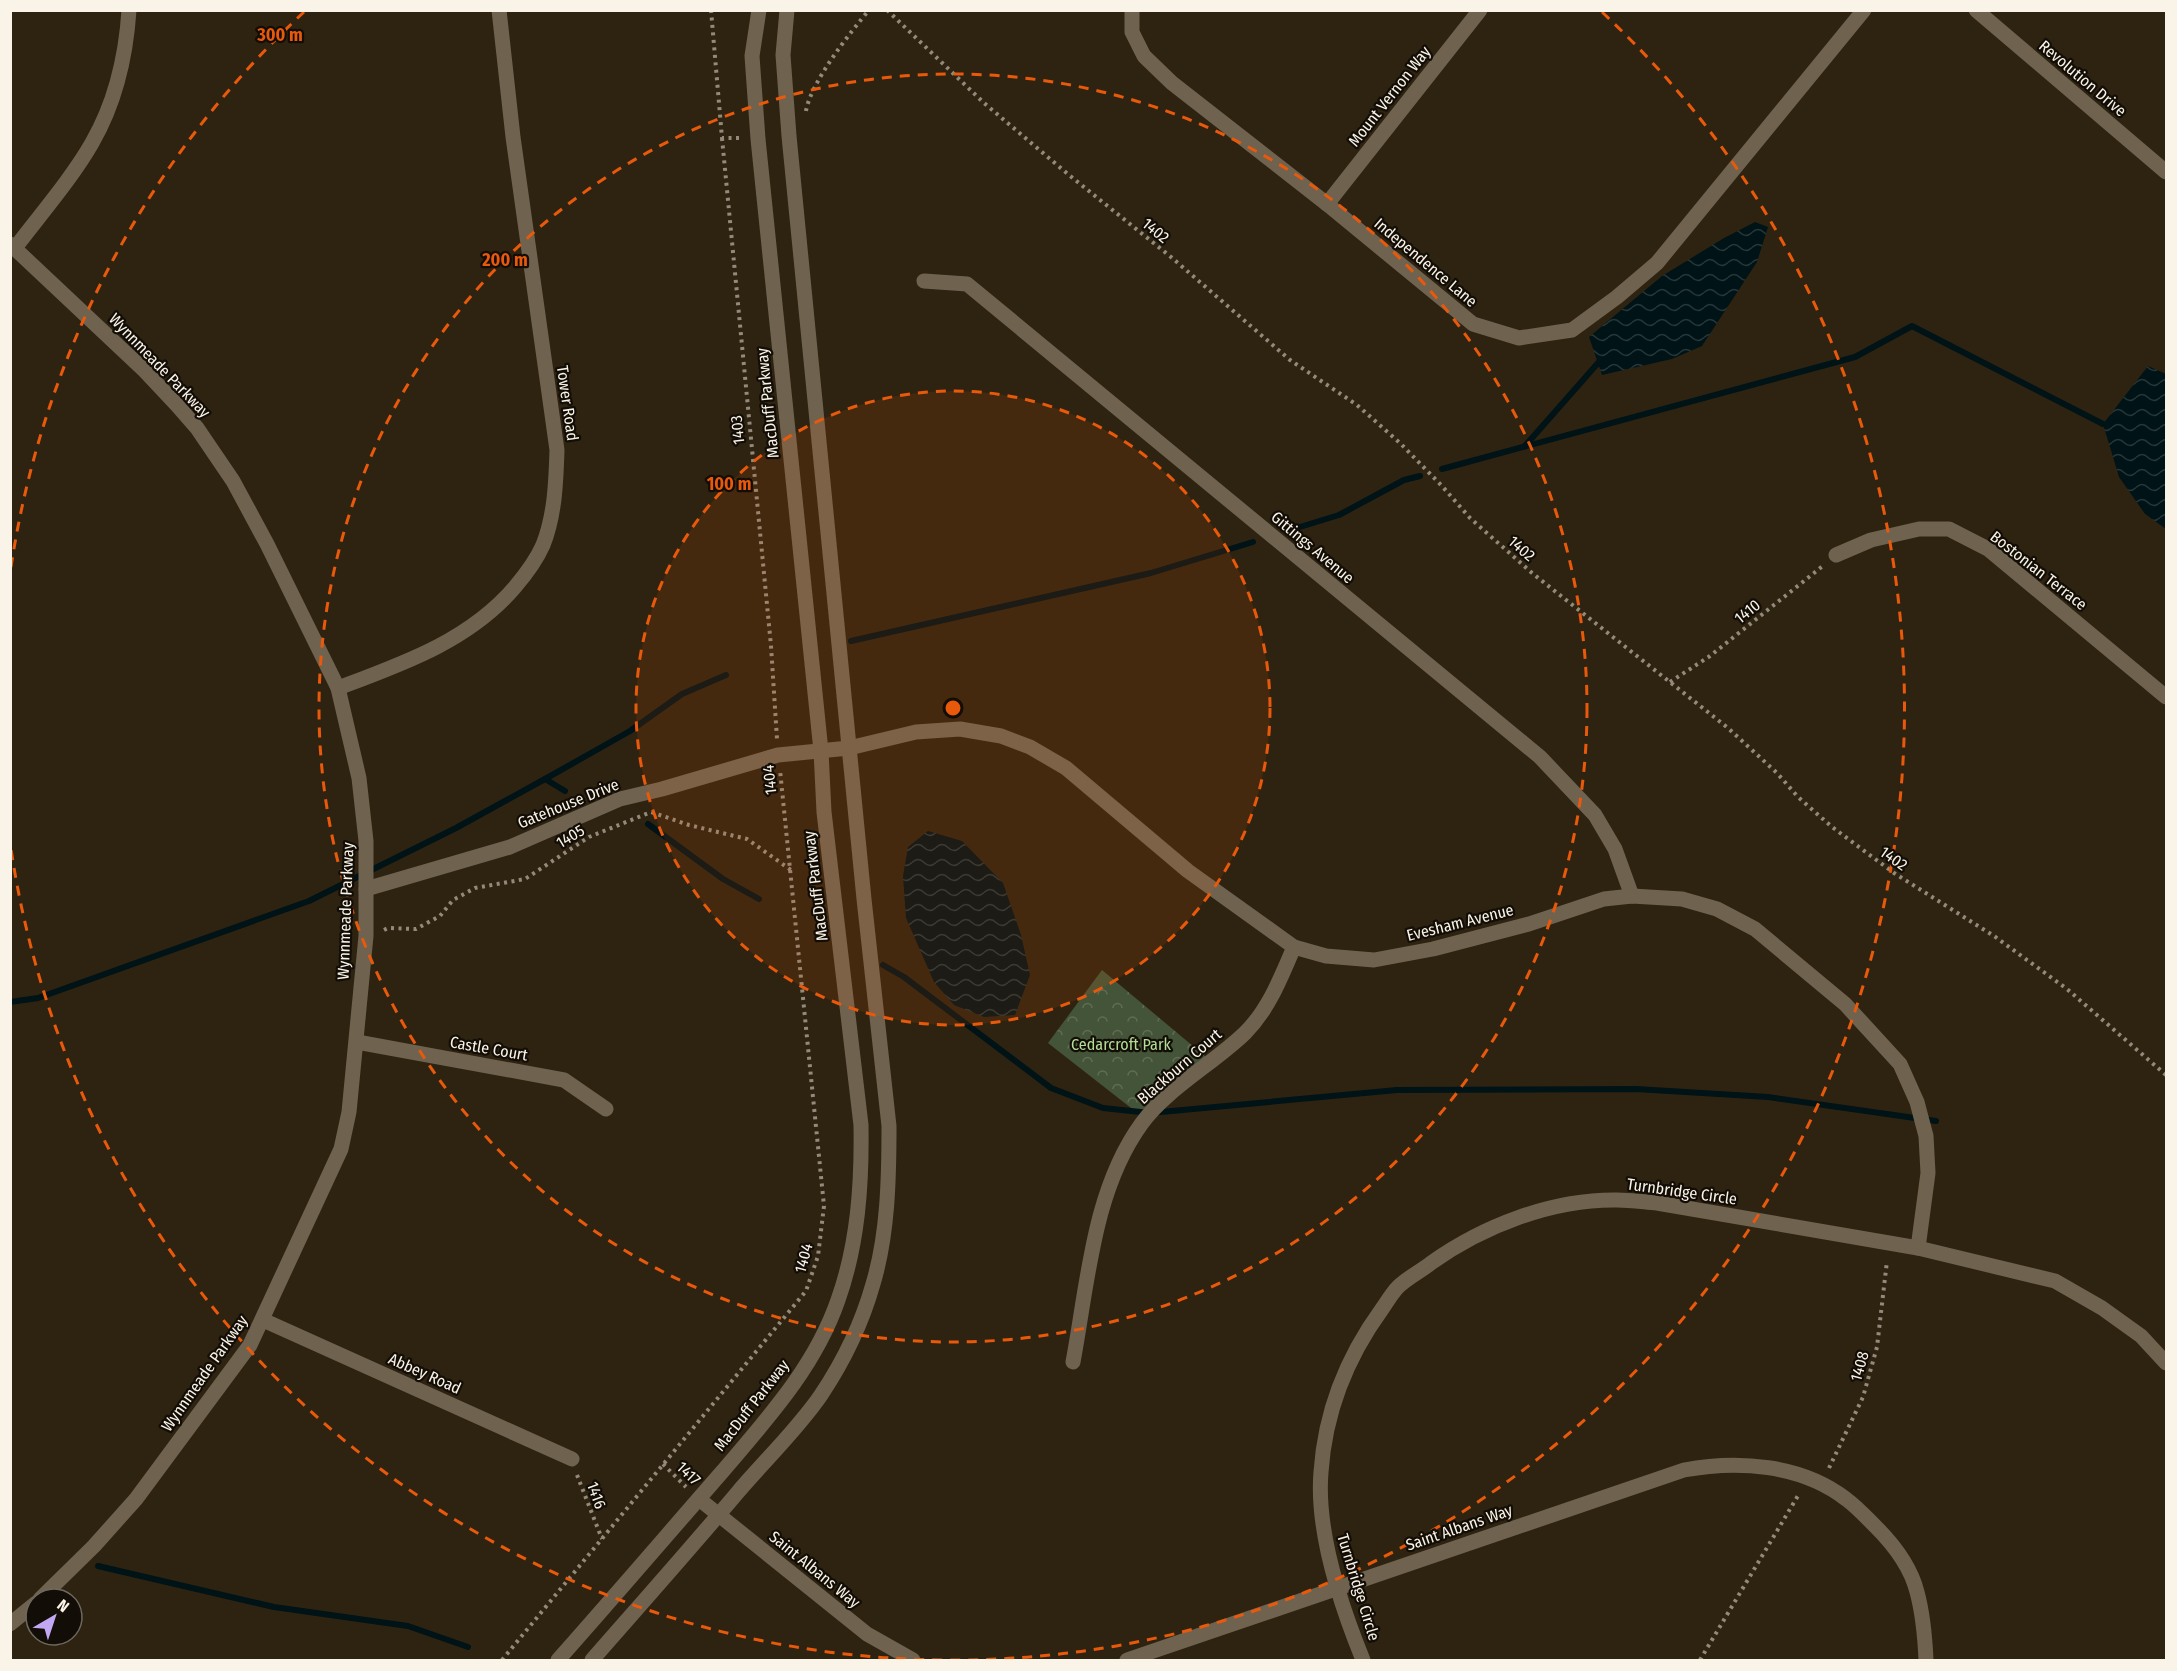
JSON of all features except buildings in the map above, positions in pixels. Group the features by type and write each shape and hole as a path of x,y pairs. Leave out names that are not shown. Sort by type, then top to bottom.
{"street":[{"path":"13,246 91,144 108,112 127,41 129,10"},
{"name":"Tower Road","path":"338,688 396,667 457,637 482,620 529,571 543,545 552,511 556,485 557,450 513,137 499,10"},
{"name":"MacDuff Parkway","path":"558,1660 757,1432 797,1380 825,1331 837,1303 846,1278 854,1243 861,1162 861,1125 824,812 821,751 758,139 752,56 759,10"},
{"path":"592,1660 821,1395 852,1339 864,1310 874,1282 883,1242 889,1163 889,1126 849,748 789,136 783,55 787,10"},
{"name":"Independence Lane","path":"1132,10 1132,32 1144,56 1172,83 1327,204 1473,324 1519,338 1572,330 1617,297 1657,263 1864,10"},
{"name":"Mount Vernon Way","path":"1327,204 1480,10"},
{"name":"Revolution Drive","path":"1976,10 2166,172"},
{"name":"Wynnmeade Parkway","path":"13,246 145,371 197,428 249,508 338,688 359,778 366,841 366,936 349,1112 341,1149 250,1344 136,1499 94,1546 52,1587"},
{"name":"Gittings Avenue","path":"924,281 968,284 1540,757 1595,815 1615,849 1632,896"},
{"name":"Bostonian Terrace","path":"1836,555 1870,540 1918,529 1949,529 1988,549 2166,697"},
{"name":"Evesham Avenue","path":"821,751 849,748 916,732 960,729 1001,736 1030,747 1066,768 1188,871 1294,947 1326,956 1374,960 1433,949 1529,924 1604,899 1632,896 1682,899 1717,909 1755,929 1845,1004 1900,1064 1918,1104 1925,1133 1928,1173 1918,1248"},
{"name":"Gatehouse Drive","path":"366,889 510,847 620,799 778,755 821,751"},
{"name":"Blackburn Court","path":"1073,1362 1090,1267 1106,1199 1114,1176 1143,1122 1246,1032 1266,1008 1294,947"},
{"name":"Castle Court","path":"357,1042 564,1080 606,1109"},
{"name":"Turnbridge Circle","path":"1363,1660 1338,1588 1323,1533 1320,1474 1329,1416 1350,1362 1371,1323 1398,1287 1456,1245 1501,1223 1564,1205 1615,1200 1657,1203 1918,1248 2055,1281 2102,1308 2141,1336 2166,1363"},
{"name":"Abbey Road","path":"263,1320 572,1460"},
{"name":"Saint Albans Way","path":"1127,1660 1684,1470 1738,1464 1769,1468 1815,1482 1846,1498 1891,1542 1917,1591 1926,1660"},
{"name":"Saint Albans Way","path":"699,1499 867,1634 913,1660"},
{"path":"10,1624 24,1612"}],"path":[{"path":"711,10 722,138 758,139"},
{"path":"789,136 804,127 808,99 846,38 869,10"},
{"name":"1402","path":"886,10 984,103 1069,176 1171,257 1290,360 1357,405 1400,443 1470,518 1532,573 1728,728 1832,827 1894,873 1994,936 2067,989 2166,1075"},
{"name":"1403","path":"722,138 771,646 778,755"},
{"name":"1410","path":"1670,682 1710,656 1836,555"},
{"name":"1404","path":"502,1660 806,1291 818,1256 824,1206 778,755"},
{"name":"1405","path":"366,936 388,928 416,929 440,916 453,900 475,888 525,879 589,837 651,812 689,825 747,839 790,870"},
{"name":"1408","path":"1700,1660 1791,1506 1815,1482 1863,1397 1877,1347 1889,1244"},
{"name":"1416","path":"572,1460 602,1539"},
{"name":"1417","path":"663,1464 699,1499"}],"green space":[{"name":"Cedarcroft Park","path":"1102,970 1206,1057 1140,1115 1048,1043"}],"water":[{"path":"1755,222 1768,227 1757,262 1702,346 1672,359 1602,375 1589,337 1662,276"},
{"path":"2148,366 2166,374 2166,529 2145,514 2119,477 2103,424"},
{"path":"928,831 962,841 1003,883 1021,935 1030,975 1015,1015 984,1017 954,1005 934,982 906,918 903,876 908,847"}],"waterway":[{"path":"1442,469 1855,357 1912,326 2103,424"},
{"path":"1525,446 1598,363"},
{"path":"1290,530 1339,515 1404,480 1420,476"},
{"path":"851,641 1151,573 1253,542"},
{"path":"10,1002 38,998 309,901 456,828 630,731 682,694 726,675"},
{"path":"545,779 565,791"},
{"path":"648,824 723,879 759,899"},
{"path":"883,965 904,977 1051,1088 1103,1108 1150,1113 1397,1090 1636,1089 1768,1097 1936,1121"},
{"path":"98,1566 274,1607 408,1626 468,1647"}]}
